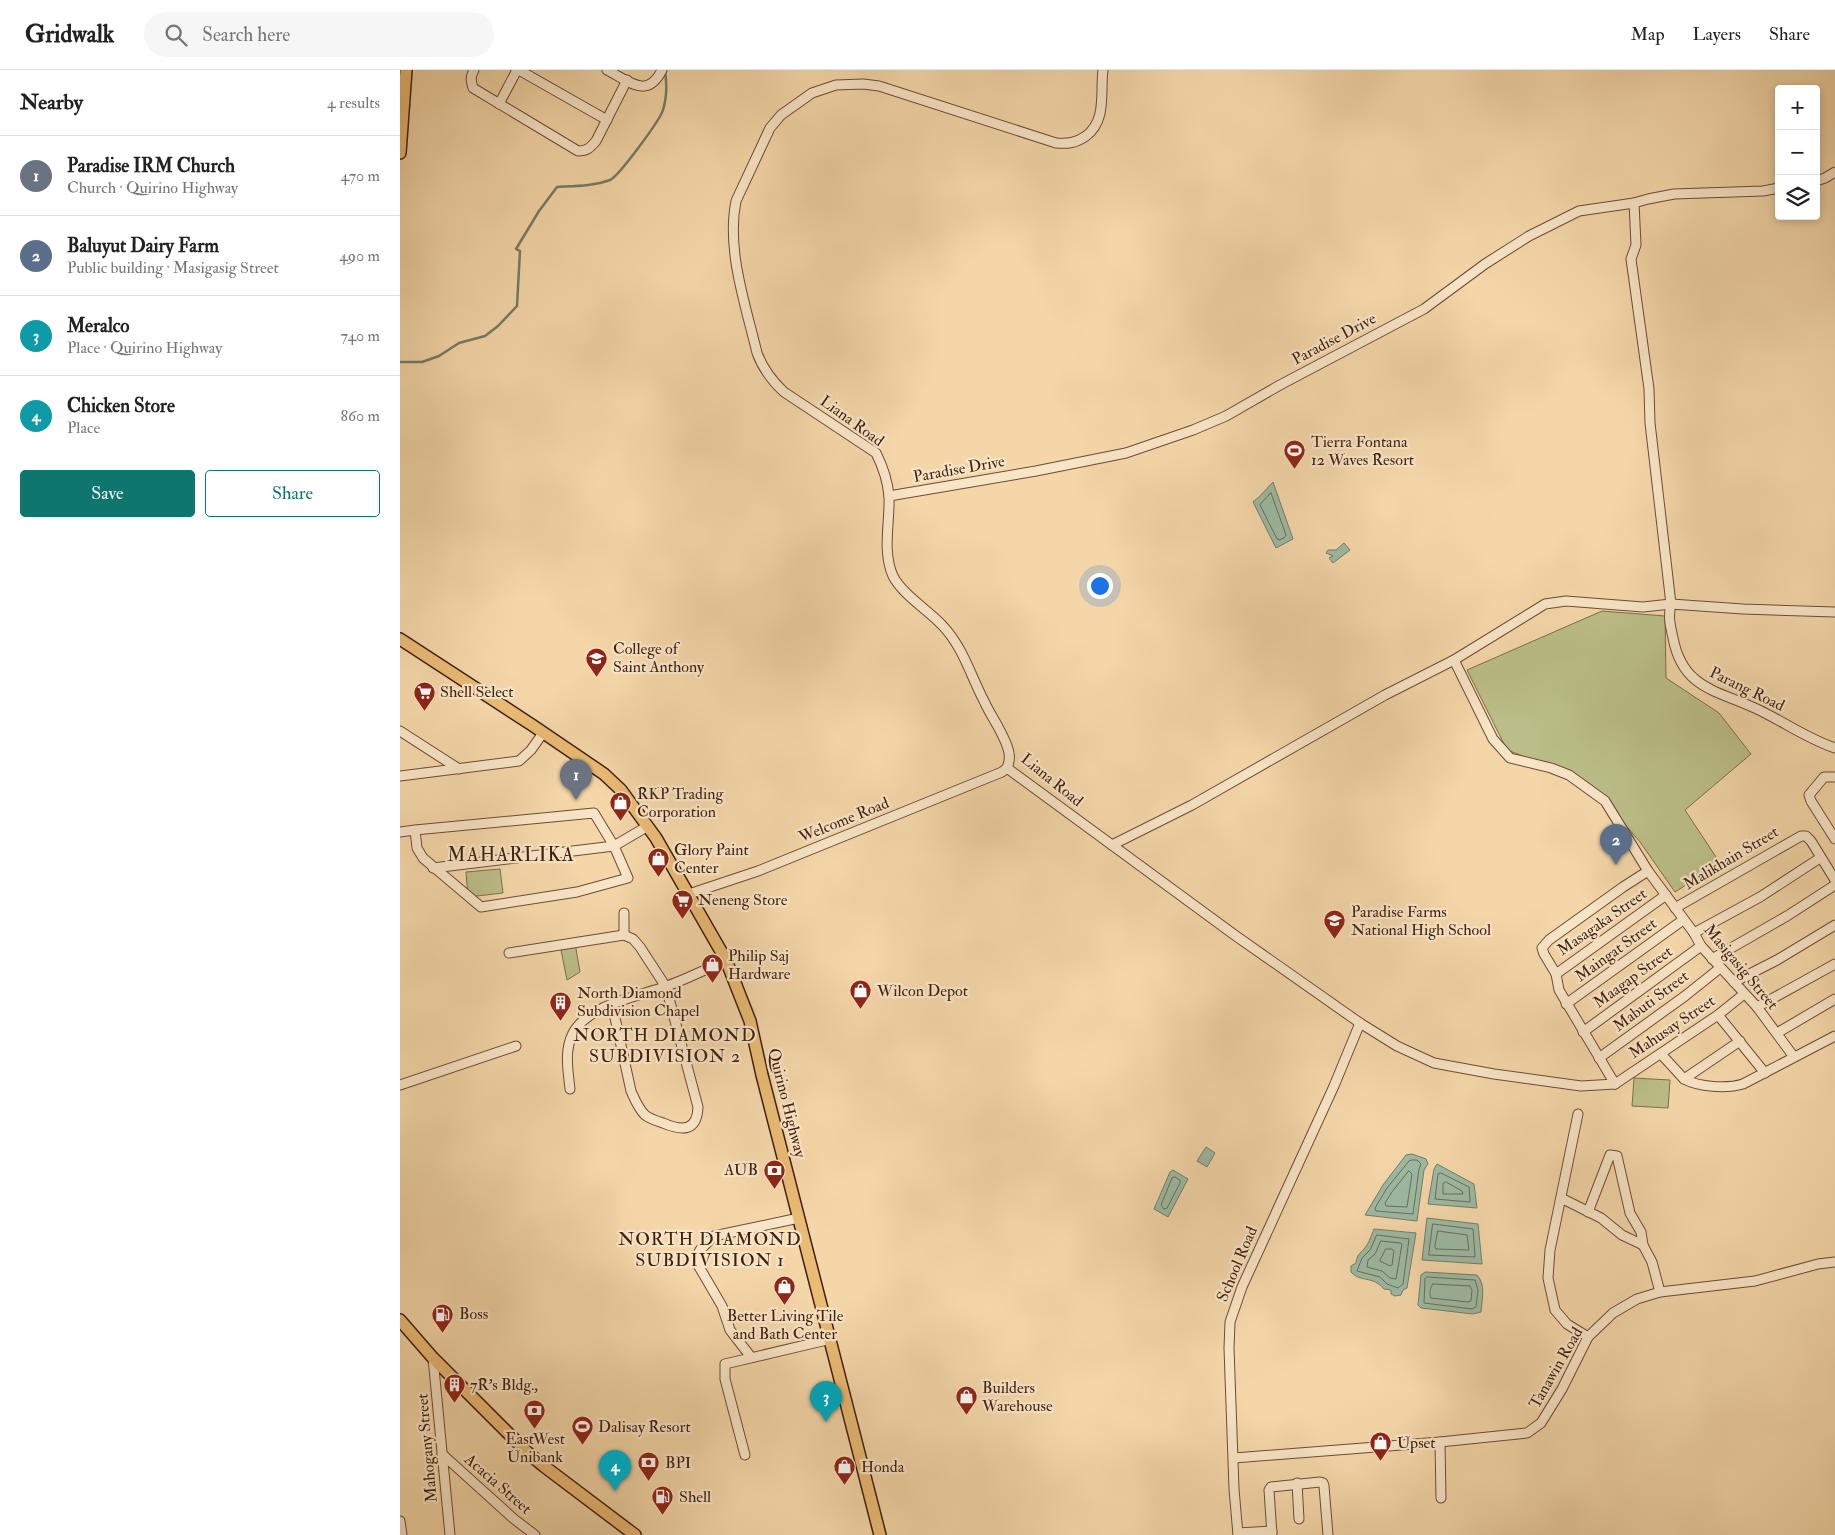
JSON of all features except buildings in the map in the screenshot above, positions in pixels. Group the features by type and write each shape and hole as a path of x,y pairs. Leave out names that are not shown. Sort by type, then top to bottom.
{"main road":[{"path":"400,153 406,70"},
{"name":"Quirino Highway","path":"400,639 604,774 621,790 648,826 726,960 750,1021 880,1535"},
{"path":"400,1320 433,1358 528,1453 545,1468 635,1535"}],"street":[{"path":"474,70 471,75 473,88 578,151 585,151 591,148 627,80"},
{"path":"499,104 518,70 607,120"},
{"path":"607,70 643,87 650,86 657,80 662,70"},
{"name":"Liana Road","path":"1103,70 1101,86 1102,106 1099,121 1090,133 1070,144 1056,143 879,86 863,84 836,85 812,93 781,115 770,128 736,201 734,212 735,258 757,353 763,368 772,381 784,392 876,453 883,466 889,496 886,538 893,576 901,588 942,625 959,646 984,702 1006,744 1010,758 1007,768 1236,936 1360,1023 1397,1046 1434,1063 1494,1074 1581,1086 1615,1084"},
{"path":"1820,180 1835,172"},
{"name":"Paradise Drive","path":"889,496 1036,471 1126,453 1193,430 1226,416 1280,385 1424,309 1485,264 1529,236 1579,211 1634,203 1674,194 1763,191 1775,189"},
{"name":"Parang Road","path":"1634,203 1636,245 1631,259 1649,389 1650,423 1671,604 1668,615 1679,659 1690,676 1704,686 1759,710 1835,748"},
{"path":"1112,844 1192,805 1385,695 1454,660 1545,604 1566,601 1643,606 1671,604 1752,610 1835,612"},
{"name":"Masigasig Street","path":"1454,660 1493,739 1510,758 1519,762 1551,768 1569,775 1605,802 1648,871 1694,933 1701,946 1757,1007 1794,1057"},
{"path":"400,731 459,769"},
{"path":"400,776 519,761 531,750 543,733"},
{"name":"Welcome Road","path":"689,894 758,871 1002,772 1007,768"},
{"path":"1835,777 1824,777 1810,792 1810,801 1835,839"},
{"path":"400,832 415,830 594,814 614,846 628,878 577,892 481,907 433,868 417,848 415,830"},
{"path":"433,868 614,846 648,826"},
{"name":"Malikhain Street","path":"1675,908 1794,838 1802,836 1808,838 1820,858"},
{"path":"1694,933 1766,893 1820,858 1835,880"},
{"path":"1615,1084 1566,1004 1556,985 1556,974 1542,949 1549,940 1623,886 1648,871"},
{"path":"1712,959 1787,916 1835,885"},
{"name":"Masagaka Street","path":"1556,974 1666,895"},
{"path":"624,913 624,935"},
{"name":"Maingat Street","path":"1566,1004 1683,920"},
{"path":"1734,982 1777,960 1835,925"},
{"path":"509,953 624,935 633,939 666,987 698,1107 698,1116 693,1125 685,1129 675,1128 647,1117 637,1105 631,1091 612,1004"},
{"name":"Maagap Street","path":"1583,1032 1701,946"},
{"path":"570,1089 567,1052 572,1034 586,1017 612,1004 666,987 726,960"},
{"path":"1757,1007 1835,964"},
{"name":"Mabuti Street","path":"1599,1058 1685,996 1720,968"},
{"name":"Mahusay Street","path":"1615,1084 1718,1016 1744,994"},
{"path":"1777,1033 1835,999"},
{"path":"1718,1016 1765,1073"},
{"name":"School Road","path":"1238,1534 1229,1348 1232,1311 1334,1086 1360,1023"},
{"path":"1661,1054 1684,1079 1703,1085 1734,1086 1743,1084 1835,1036"},
{"path":"1684,1079 1740,1041"},
{"path":"400,1085 516,1046"},
{"path":"1578,1114 1550,1250 1549,1285 1555,1310 1560,1317 1567,1324 1588,1337"},
{"path":"1588,1212 1610,1155 1617,1156 1630,1213 1641,1232 1643,1245 1652,1262 1660,1292"},
{"path":"1561,1198 1601,1218 1622,1235 1643,1245"},
{"path":"751,1358 730,1330 722,1306 699,1268 698,1254 714,1236 799,1218"},
{"name":"Tanawin Road","path":"1234,1458 1440,1442 1527,1433 1538,1427 1562,1389 1588,1337 1613,1313 1637,1299 1660,1292 1755,1282 1818,1264 1835,1262"},
{"path":"745,1455 725,1380 725,1364 831,1339"},
{"name":"Mahogany Street","path":"433,1358 450,1535"},
{"path":"1440,1442 1441,1498"},
{"name":"Acacia Street","path":"442,1454 514,1519 535,1535"},
{"path":"1238,1534 1272,1533 1269,1490 1271,1487 1297,1483 1323,1483 1328,1535"},
{"path":"1297,1483 1299,1519"},
{"path":"400,1521 402,1535"}],"green space":[{"path":"1602,611 1665,616 1666,678 1719,713 1751,754 1685,810 1720,863 1675,892 1640,842 1608,805 1580,778 1507,750 1467,670"},
{"path":"500,869 503,893 468,897 466,872"},
{"path":"575,943 580,972 567,980 560,945"},
{"path":"1634,1078 1670,1080 1668,1108 1632,1106"}],"water":[{"path":"1273,482 1293,539 1276,548 1253,502"},
{"path":"1344,543 1350,550 1333,563 1329,558 1333,556 1326,553 1328,550 1336,550"},
{"path":"1206,1147 1215,1153 1207,1167 1197,1161"},
{"path":"1412,1154 1426,1159 1428,1164 1424,1170 1417,1221 1365,1215 1383,1185 1406,1155"},
{"path":"1437,1164 1474,1184 1477,1208 1428,1204 1434,1169"},
{"path":"1173,1170 1188,1179 1168,1217 1154,1209 1170,1172"},
{"path":"1427,1218 1478,1224 1482,1264 1422,1260"},
{"path":"1374,1229 1416,1233 1407,1288 1403,1290 1401,1295 1395,1296 1391,1294 1391,1290 1384,1289 1375,1282 1359,1277 1351,1272 1351,1266 1356,1263 1357,1257 1367,1245"},
{"path":"1425,1272 1477,1275 1482,1283 1481,1312 1473,1314 1421,1308 1418,1305 1421,1275"}],"waterway":[{"path":"400,362 422,362 439,356 459,343 485,336 498,326 517,306 520,251 516,249 539,211 557,187 604,182 610,180 622,169 663,110 666,91 665,71"}],"place":[{"name":"Tierra Fontana 12 Waves Resort","path":"1295,470"},
{"name":"College of Saint Anthony","path":"597,677"},
{"name":"Shell Select","path":"424,711"},
{"name":"Paradise IRM Church","path":"576,800"},
{"name":"RKP Trading Corporation","path":"621,822"},
{"name":"Baluyut Dairy Farm","path":"1616,865"},
{"name":"Glory Paint Center","path":"658,878"},
{"name":"Neneng Store","path":"682,919"},
{"name":"Paradise Farms National High School","path":"1335,940"},
{"name":"Philip Saj Hardware","path":"712,984"},
{"name":"Wilcon Depot","path":"861,1010"},
{"name":"North Diamond Subdivision Chapel","path":"561,1021"},
{"name":"AUB","path":"774,1189"},
{"name":"Better Living Tile and Bath Center","path":"785,1306"},
{"name":"Boss","path":"443,1333"},
{"name":"7R's Bldg.,","path":"454,1404"},
{"name":"Builders Warehouse","path":"966,1416"},
{"name":"Meralco","path":"826,1422"},
{"name":"EastWest Unibank","path":"535,1429"},
{"name":"Dalisay Resort","path":"582,1446"},
{"name":"Upset","path":"1381,1462"},
{"name":"BPI","path":"649,1482"},
{"name":"Honda","path":"845,1486"},
{"name":"Chicken Store","path":"615,1491"},
{"name":"Shell","path":"663,1516"}],"district":[{"name":"MAHARLIKA","path":"511,855"},
{"name":"NORTH DIAMOND SUBDIVISION 2","path":"665,1045"},
{"name":"NORTH DIAMOND SUBDIVISION 1","path":"710,1249"}]}
